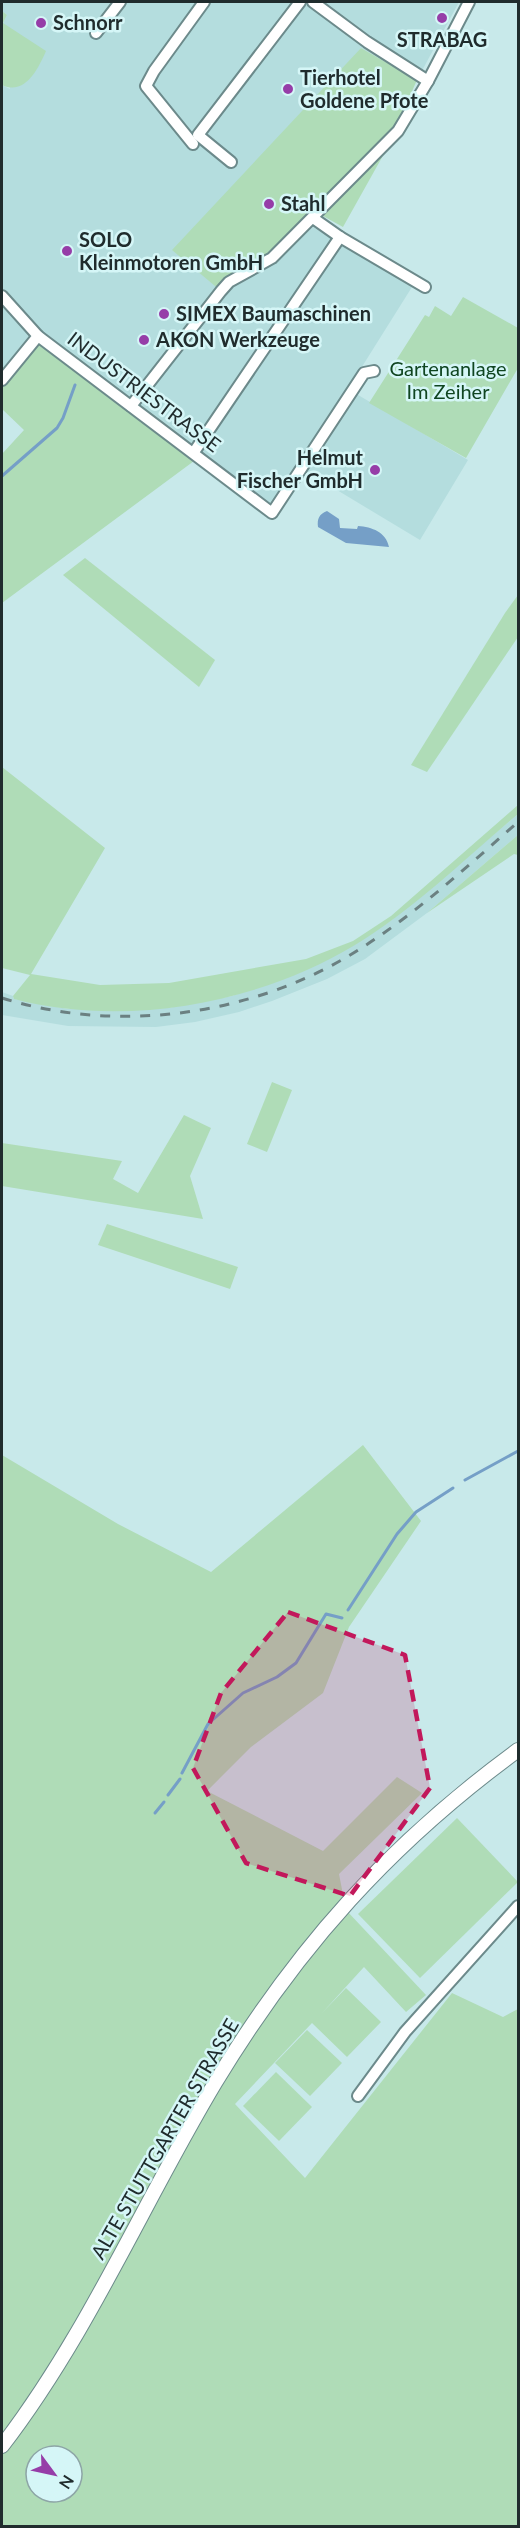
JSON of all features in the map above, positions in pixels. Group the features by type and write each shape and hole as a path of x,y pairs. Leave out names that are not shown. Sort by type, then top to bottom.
{"main road":[{"name":"ALTE STUTTGARTER STRASSE","path":"2,2446 74,2340 214,2085 284,1979 336,1913 399,1847 466,1789 519,1750"}],"street":[{"path":"96,33 120,2"},
{"path":"193,144 146,86 204,2"},
{"path":"231,162 198,135 300,2"},
{"path":"313,2 367,42 428,81"},
{"path":"131,406 221,291 230,282 272,258 398,131 428,81 469,2"},
{"path":"313,218 339,237 425,287"},
{"path":"194,452 339,237"},
{"name":"INDUSTRIESTRASSE","path":"2,296 38,336 272,513 364,373 374,371"},
{"path":"2,380 38,336"},
{"path":"358,2096 412,2023 519,1906"}],"highlighted area":[{"path":"288,1612 405,1655 430,1788 350,1896 246,1863 193,1768 221,1693"}],"shaded area":[{"path":"2,2 459,2 417,80 361,48 273,263 313,227 412,287 348,389 468,460 420,540 307,472 275,518 194,461 34,337 2,376 2,85 10,89 3,23 7,15 2,11"},
{"path":"518,814 518,835 427,913 365,959 327,979 272,1001 239,1012 195,1022 156,1027 68,1026 2,1015 2,992 13,996 14,999 68,1009 168,1008 232,996 296,974 354,945 393,919"}],"green space":[{"path":"2,11 7,15 3,23 46,51 35,73 24,84 17,87 2,85"},
{"path":"361,48 417,80 385,152 343,227 323,216 273,263 221,291 172,250"},
{"name":"Gartenanlage Im Zeiher","path":"463,297 518,328 518,368 466,458 369,403 425,315 429,317 435,306 451,316"},
{"path":"34,337 194,461 2,603 2,454 24,430 2,409 2,376"},
{"path":"85,558 215,660 199,687 63,575"},
{"path":"518,595 518,637 427,772 411,765 505,613"},
{"path":"2,767 105,848 31,974 100,985 169,983 306,959 353,941 391,916 518,805 518,814 439,883 397,916 355,945 317,965 233,996 189,1005 145,1010 100,1011 57,1007 14,999 13,996 30,975 2,968"},
{"path":"518,835 518,855 514,854 427,913"},
{"path":"272,1082 292,1090 267,1152 247,1144"},
{"path":"184,1115 211,1128 190,1176 203,1219 2,1186 2,1143 122,1161 113,1179 138,1193"},
{"path":"107,1224 238,1267 230,1289 98,1245"},
{"path":"363,1445 421,1521 349,1627 323,1693 251,1747 207,1791 323,1851 397,1777 422,1793 339,1874 346,1910 426,1995 406,2012 364,1967 322,2013 346,1988 381,2022 347,2057 312,2023 235,2104 305,2178 452,1993 503,2017 518,2009 518,2526 2,2526 2,1455 118,1524 211,1572"},
{"path":"457,1818 518,1882 420,1978 358,1914"},
{"path":"307,2030 342,2063 310,2096 275,2063"},
{"path":"276,2072 312,2107 279,2141 243,2106"}],"water":[{"path":"327,511 339,519 340,528 357,529 358,526 373,529 382,534 389,547 346,543 318,527 319,517"}],"waterway":[{"path":"2,476 57,428 75,385"},
{"path":"465,1480 518,1451"},
{"path":"348,1610 397,1534 416,1512 453,1488"},
{"path":"182,1773 208,1724 243,1693 277,1677 296,1663 326,1614 342,1618"},
{"path":"168,1795 180,1779"},
{"path":"155,1813 164,1802"}],"railway":[{"path":"2,998 47,1009 94,1015 141,1016 188,1012 234,1003 279,989 322,970 384,933 443,887 518,822"}],"place":[{"name":"STRABAG","path":"442,18"},
{"name":"Schnorr","path":"41,23"},
{"name":"Tierhotel Goldene Pfote","path":"288,89"},
{"name":"Stahl","path":"269,204"},
{"name":"SOLO Kleinmotoren GmbH","path":"67,251"},
{"name":"SIMEX Baumaschinen","path":"164,314"},
{"name":"AKON Werkzeuge","path":"144,340"},
{"name":"Helmut Fischer GmbH","path":"375,470"}]}
